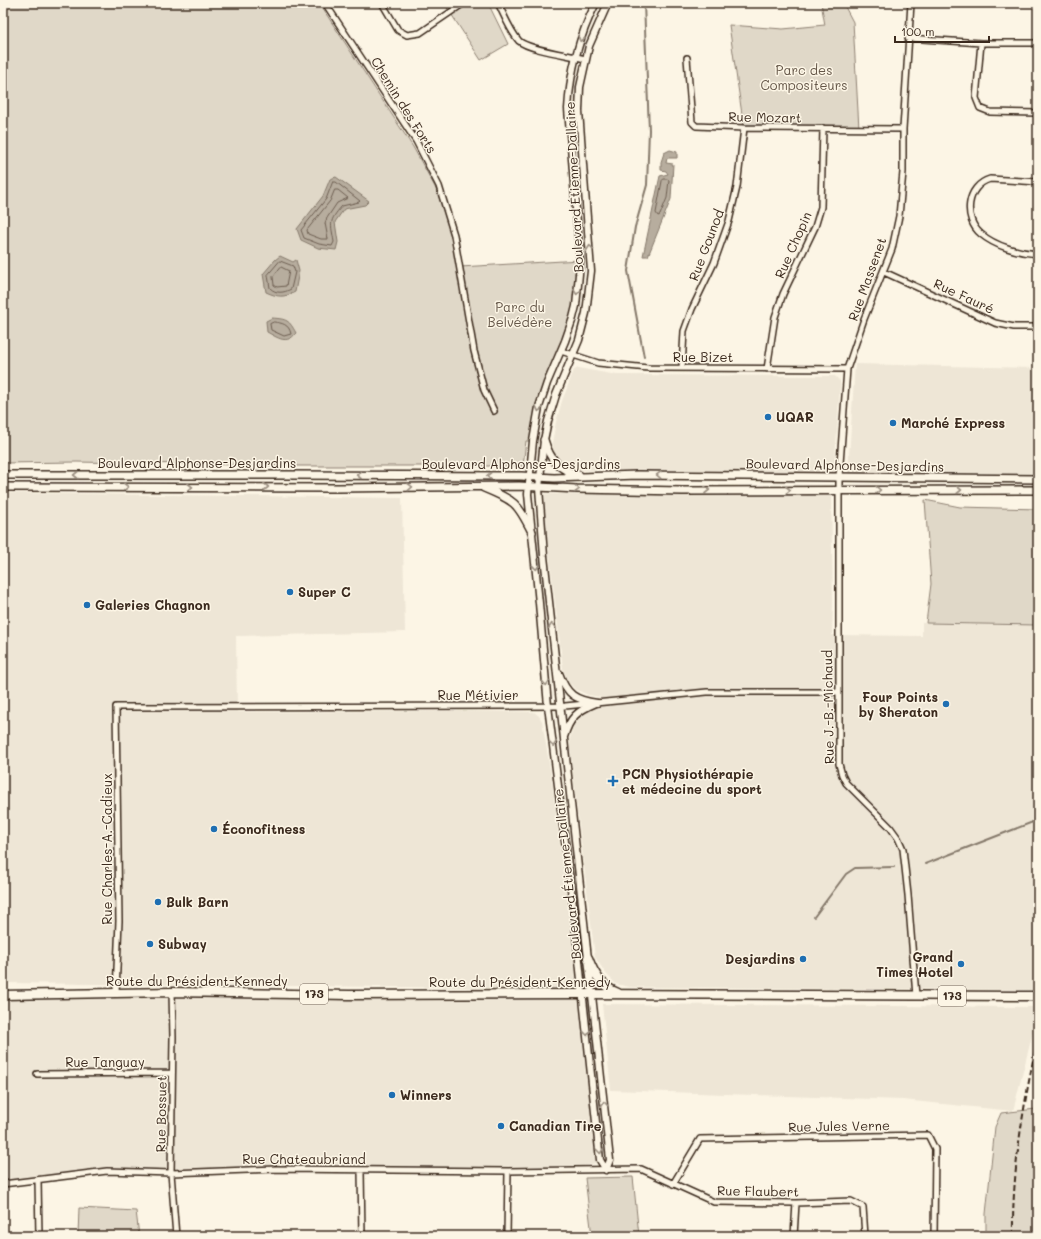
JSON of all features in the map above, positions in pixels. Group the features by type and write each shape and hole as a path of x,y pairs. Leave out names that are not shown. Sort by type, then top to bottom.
{"main road":[{"path":"544,440 550,457 560,467 585,477"},
{"name":"Boulevard Alphonse-Desjardins","path":"3,475 528,477 637,475 1038,479"},
{"name":"Boulevard Alphonse-Desjardins","path":"3,487 528,487 682,491 1038,490"},
{"path":"480,487 508,498 516,505 532,532"},
{"path":"588,958 600,982 619,994"},
{"name":"Route du Président-Kennedy","path":"3,995 172,992 347,995 619,994 1038,996"}],"street":[{"name":"Chemin des Forts","path":"325,3 416,141 439,186 454,235 474,350 484,390 494,411"},
{"path":"382,3 398,30 407,35 420,32 464,3"},
{"path":"498,3 515,35 524,44 533,48 585,59"},
{"name":"Boulevard Étienne-Dallaire","path":"596,3 586,24 575,56 569,88 568,109 580,264 576,306 567,336 547,383 539,407 534,430 528,487 540,603 548,706 574,913 600,1160 606,1170"},
{"name":"Boulevard Étienne-Dallaire","path":"606,1170 610,1160 560,706 538,488 544,440 548,422 556,395 579,340 586,313 591,271 579,105 580,81 592,37 608,3"},
{"name":"Rue Massenet","path":"839,490 847,369 864,319 892,249 899,216 903,172 903,129 911,3"},
{"path":"908,38 980,43 1038,44"},
{"path":"980,43 976,98 980,108 990,112 1038,114"},
{"name":"Rue Mozart","path":"687,58 692,122 696,126 744,128 903,129"},
{"name":"Rue Gounod","path":"682,368 684,331 692,309 714,263 729,221 737,187 744,128"},
{"name":"Rue Chopin","path":"767,368 775,317 783,294 815,227 821,208 823,128"},
{"path":"1038,182 990,179 982,181 972,193 970,200 970,216 974,226 980,234 1012,250 1026,254 1038,254"},
{"name":"Rue Fauré","path":"884,272 995,323 1014,327 1038,327"},
{"name":"Rue Bizet","path":"561,351 598,363 648,368 847,369"},
{"name":"Rue J.-B.-Michaud","path":"839,490 839,764 846,783 890,827 898,838 903,849 916,996"},
{"path":"556,665 562,682 570,693 579,700 597,703"},
{"name":"Rue Métivier","path":"116,707 560,706 707,692 839,692"},
{"path":"564,741 566,730 574,717 585,708 597,703"},
{"name":"Rue Charles-A.-Cadieux","path":"116,707 119,921 116,992"},
{"name":"Rue Bossuet","path":"172,992 171,1173 176,1236"},
{"name":"Rue Tanguay","path":"38,1074 172,1073"},
{"name":"Rue Jules Verne","path":"673,1184 700,1139 928,1135 935,1149 934,1236"},
{"name":"Rue Chateaubriand","path":"3,1184 107,1171 171,1173 277,1169 508,1171 606,1170"},
{"path":"361,1170 362,1236"},
{"name":"Rue Flaubert","path":"606,1170 641,1170 714,1202 851,1202 863,1207 865,1236"},
{"path":"507,1236 508,1171"},
{"path":"38,1180 39,1236"},
{"path":"794,1236 796,1203"}],"shaded area":[{"path":"855,364 1038,368 1038,474 848,473"},
{"path":"578,368 617,375 835,376 840,381 840,386 834,474 755,471 575,470 559,460 554,452 552,443 562,401 574,370"},
{"path":"3,493 402,498 405,632 236,636 237,712 459,711 534,712 539,716 542,721 552,781 578,989 3,983"},
{"path":"542,494 831,495 833,603 832,635 922,636 922,623 1038,625 1038,990 630,987 616,984 606,974 595,957 569,742 574,725 581,716 590,709 601,705 600,697 588,695 575,689 569,683 563,669"},
{"path":"116,996 580,999 596,1163 583,1166 517,1169 110,1169 3,1181 3,1000"},
{"path":"602,1004 1038,1007 1038,1012 1013,1111 903,1100 611,1090"}],"green space":[{"name":"Parc du Belvédère","path":"3,3 319,3 413,147 435,187 454,235 460,267 580,260 576,306 547,383 533,441 526,441 523,466 295,466 77,462 3,463"},
{"path":"444,3 488,3 508,44 481,60"},
{"name":"Parc des Compositeurs","path":"821,3 843,3 853,22 859,129 744,128 729,25 783,29 825,25"},
{"path":"925,500 960,507 1038,509 1038,625 926,623 931,584"},
{"path":"1036,1109 1038,1112 1038,1236 986,1236 986,1214 995,1127 1001,1113"},
{"path":"633,1177 639,1236 592,1236 585,1178"},
{"path":"79,1208 136,1211 139,1236 78,1236"}],"water":[{"path":"670,150 677,152 677,158 667,158 666,163 673,164 671,199 648,256 643,256 660,176 668,174 666,171 661,170 661,162 664,153"},
{"path":"336,177 369,201 365,205 344,209 335,222 338,242 336,250 318,248 301,240 297,229 323,196 330,179"},
{"path":"280,256 293,262 296,260 299,271 295,292 284,296 277,296 266,292 263,274"},
{"path":"272,318 287,321 296,333 293,337 286,340 267,332 266,321"}],"waterway":[{"path":"644,3 649,130 647,185 635,227 628,271 644,357"},
{"path":"925,864 1038,820"},
{"path":"814,917 846,874 855,868 894,867"}],"railway":[{"path":"1013,1236 1013,1211 1020,1136 1038,1037"}],"place":[{"name":"UQAR","path":"768,417"},
{"name":"Marché Express","path":"893,423"},
{"name":"Super C","path":"290,592"},
{"name":"Galeries Chagnon","path":"87,605"},
{"name":"Four Points by Sheraton","path":"946,704"},
{"name":"PCN Physiothérapie et médecine du sport","path":"613,781"},
{"name":"Éconofitness","path":"214,829"},
{"name":"Bulk Barn","path":"158,902"},
{"name":"Subway","path":"150,944"},
{"name":"Desjardins","path":"803,959"},
{"name":"Grand Times Hotel","path":"961,964"},
{"name":"Winners","path":"392,1095"},
{"name":"Canadian Tire","path":"501,1126"}]}
